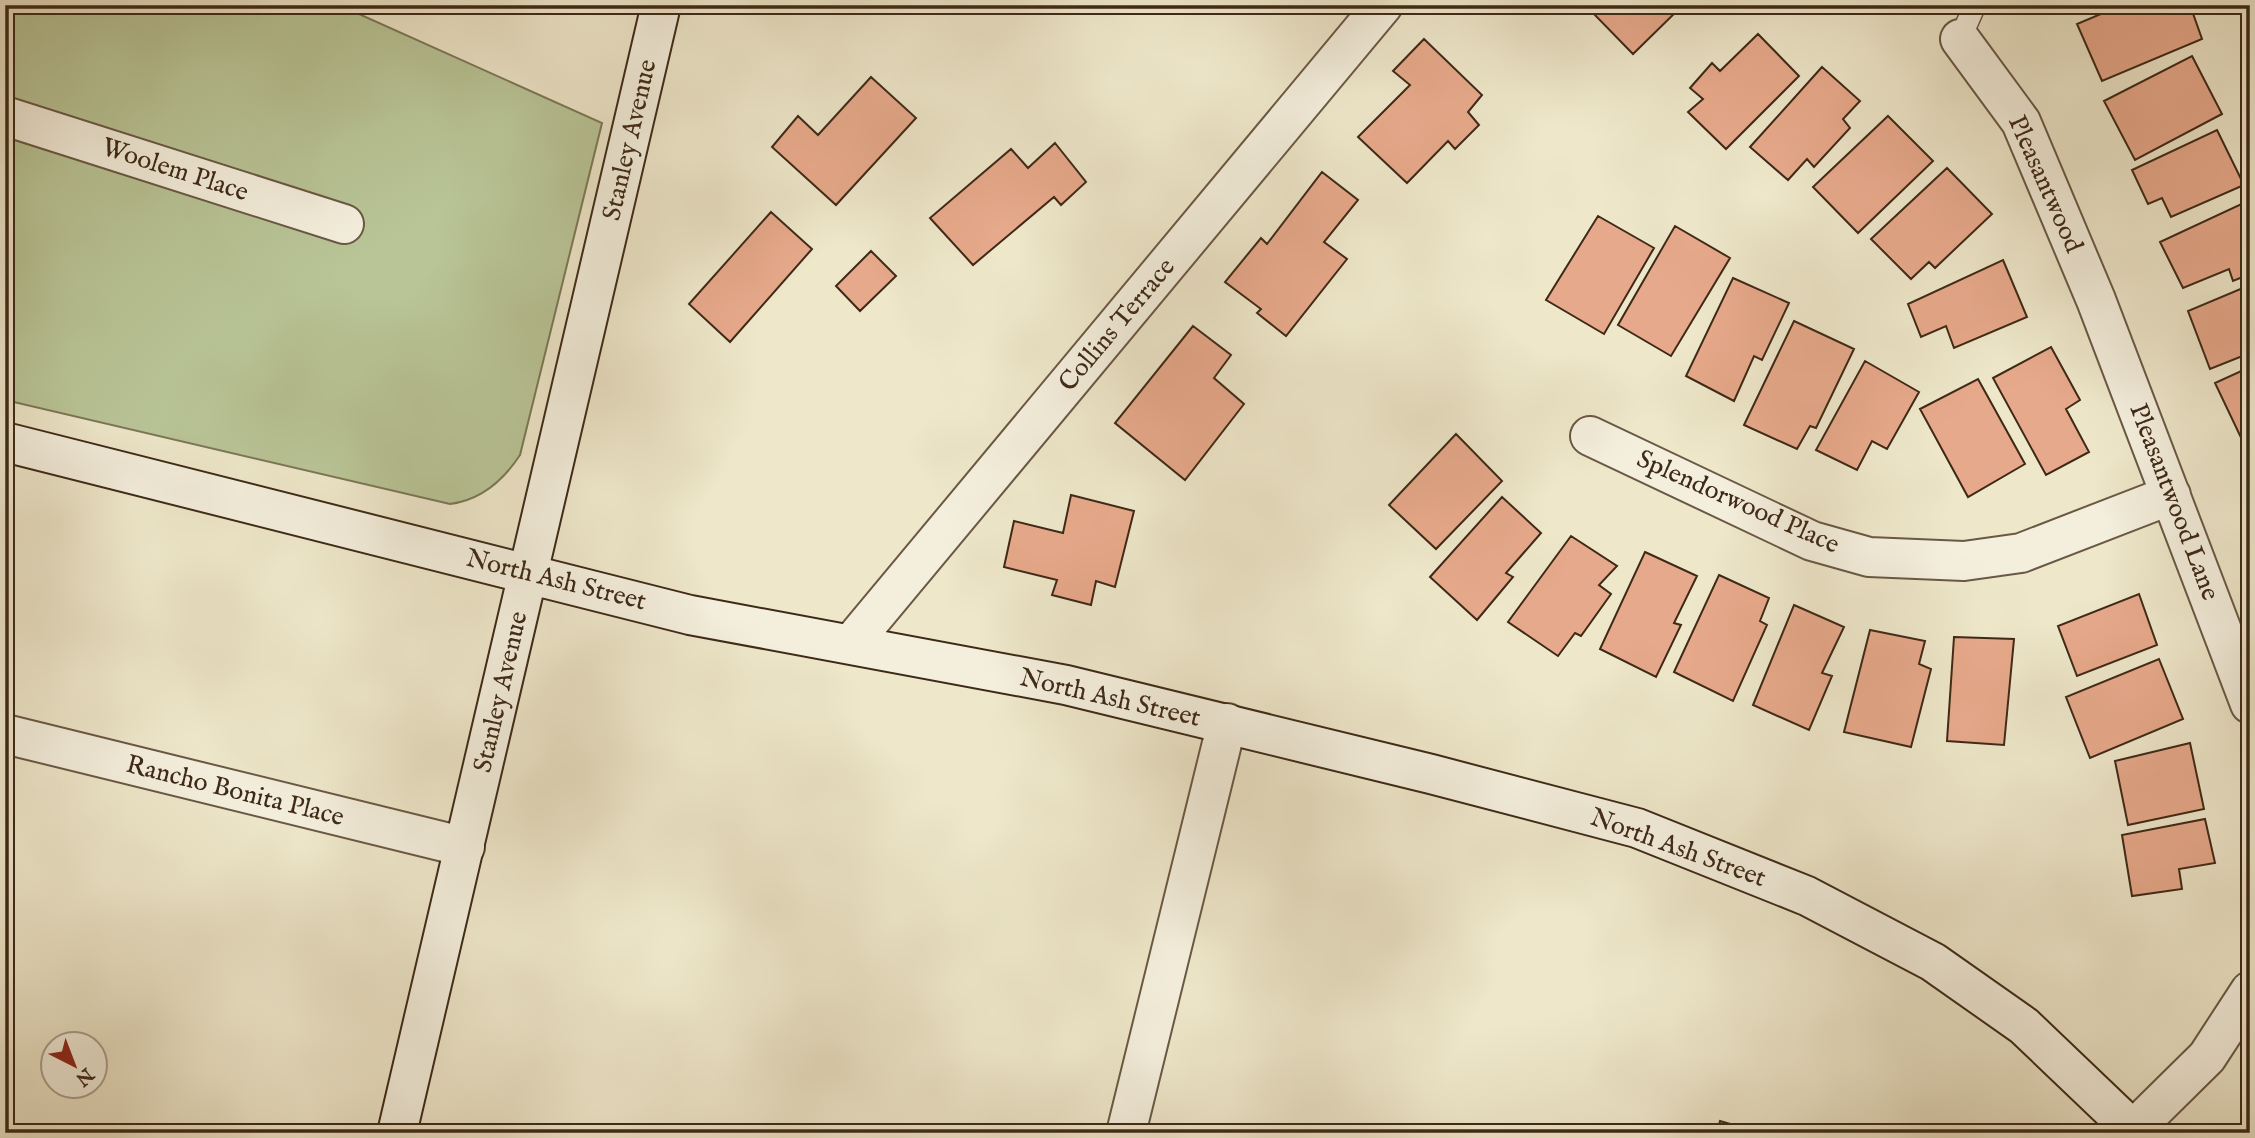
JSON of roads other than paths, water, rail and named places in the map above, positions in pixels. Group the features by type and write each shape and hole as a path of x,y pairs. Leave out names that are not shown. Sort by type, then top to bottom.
{"street":[{"name":"Stanley Avenue","path":"397,1133 661,5"},
{"name":"Collins Terrace","path":"851,644 1383,5"},
{"name":"Pleasantwood","path":"1967,22 2021,122 2096,300"},
{"name":"Woolem Place","path":"5,116 344,224"},
{"name":"Pleasantwood Lane","path":"2096,300 2250,704"},
{"name":"Splendorwood Place","path":"1590,436 1812,541 1869,557 1964,561 2021,553 2172,495"},
{"name":"North Ash Street","path":"5,442 690,615 1066,685 1227,723 1637,828 1807,896 1933,962 2012,1018 2135,1131"},
{"path":"1126,1133 1227,723"},
{"name":"Rancho Bonita Place","path":"5,734 465,847"},
{"path":"2135,1131 2207,1057 2250,991"}]}
